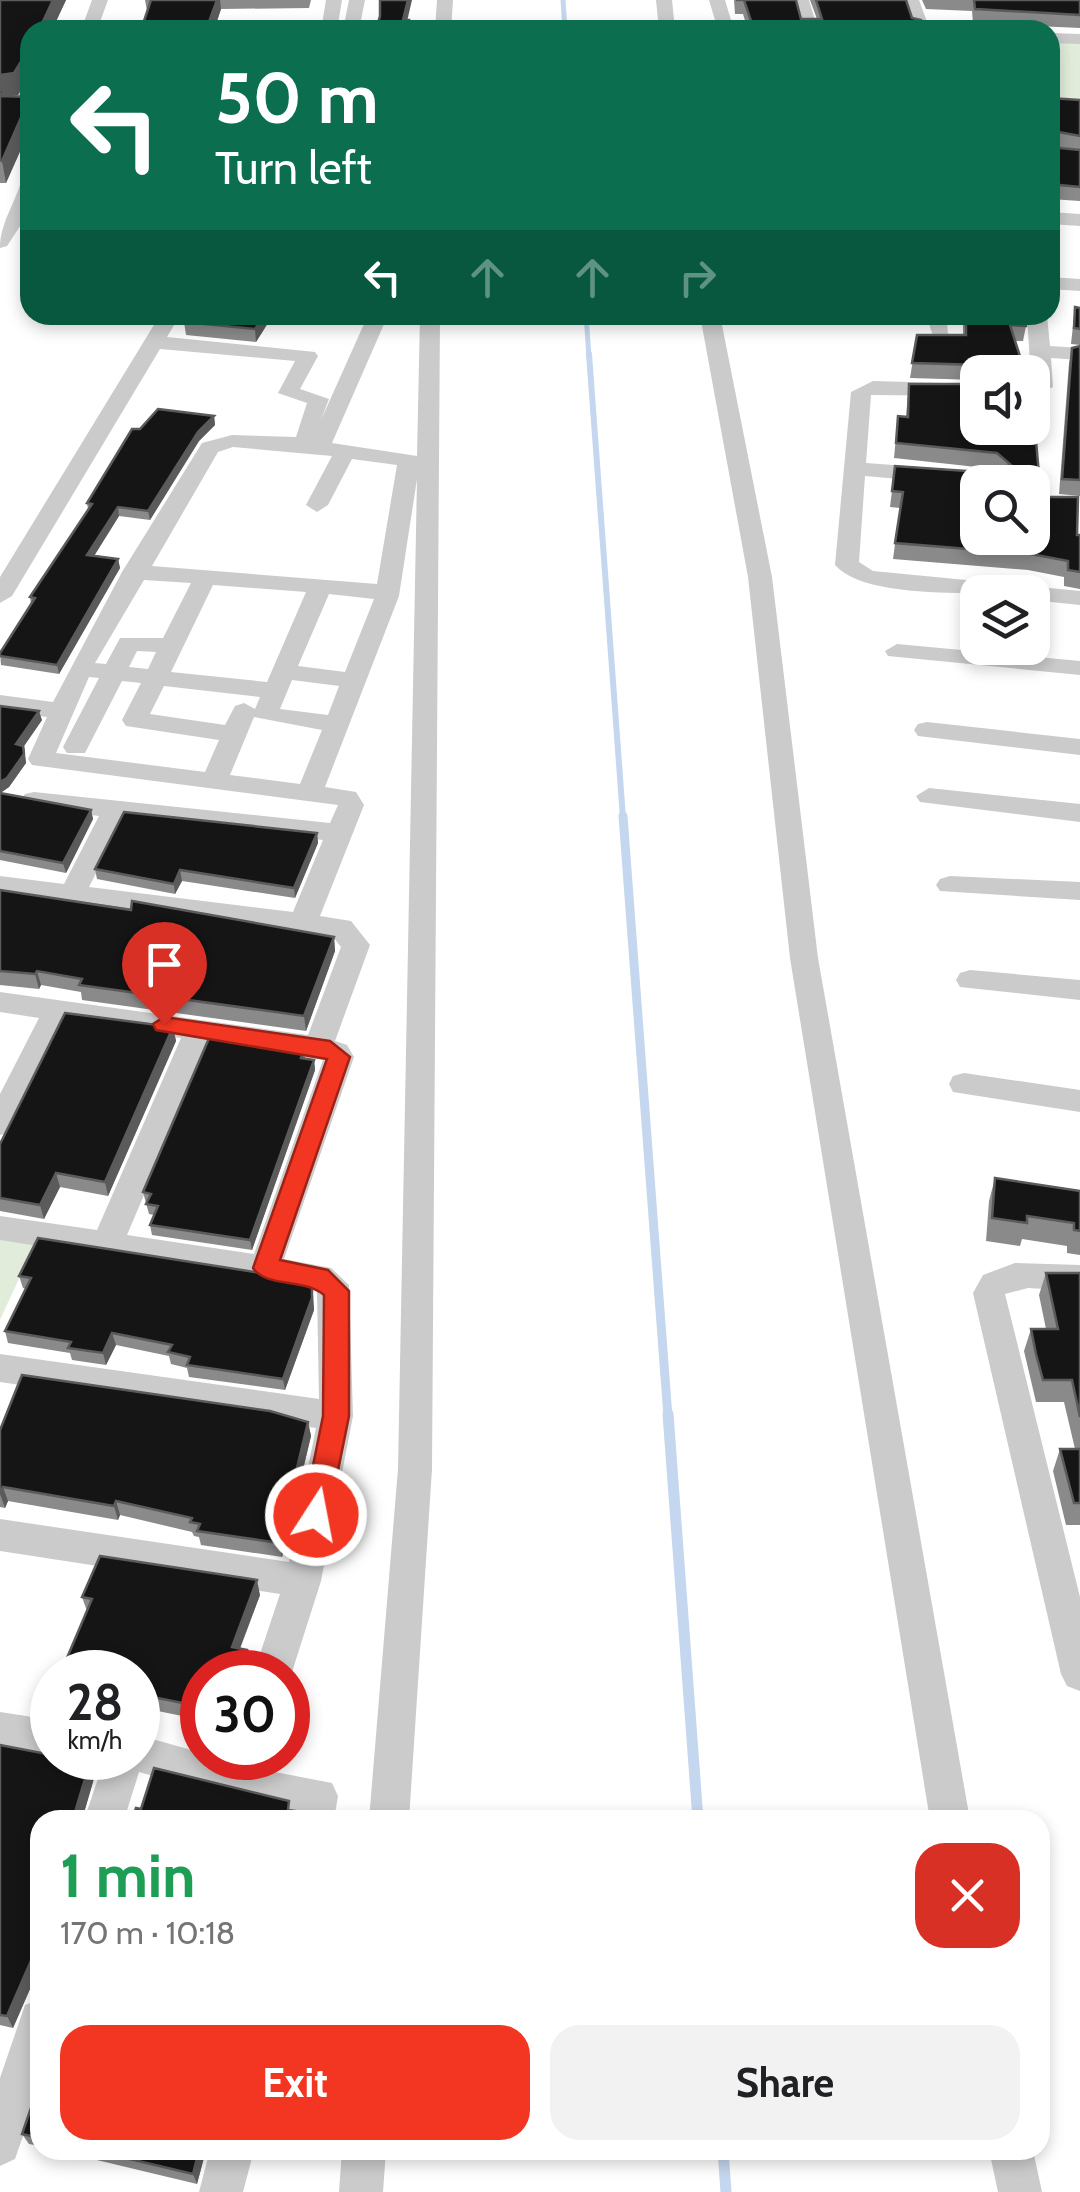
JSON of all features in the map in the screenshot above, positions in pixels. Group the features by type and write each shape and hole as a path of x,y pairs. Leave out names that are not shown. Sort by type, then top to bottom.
{"street":[{"path":"0,242 20,207"},
{"path":"0,596 7,570 164,325"},
{"path":"306,447 322,442 374,325"},
{"path":"390,1810 415,1468 430,325"},
{"path":"712,325 760,577 807,977 948,1810"},
{"path":"939,325 942,338"},
{"path":"1039,325 1040,355"},
{"path":"154,342 308,356 288,393 319,399 306,447"},
{"path":"1040,351 1080,354"},
{"path":"960,390 873,388 861,392 847,565 857,574 960,585"},
{"path":"303,923 350,801 310,791 42,759 80,669 134,572 210,448 232,440 409,460 389,600 310,791"},
{"path":"317,504 345,452"},
{"path":"856,468 955,476"},
{"path":"134,572 376,590 387,596"},
{"path":"204,578 135,720 239,722 215,779"},
{"path":"320,587 266,716 337,724"},
{"path":"1050,595 1080,598"},
{"path":"76,747 129,643 171,646"},
{"path":"896,651 1080,668"},
{"path":"80,669 156,678 355,681"},
{"path":"0,703 60,711"},
{"path":"927,730 1080,747"},
{"path":"929,796 1080,813"},
{"path":"34,800 340,833"},
{"path":"72,894 117,806"},
{"path":"0,884 341,928 356,944 318,1047"},
{"path":"950,885 1080,891"},
{"path":"970,980 1080,990"},
{"path":"0,1002 334,1050 339,1057 265,1268"},
{"path":"0,1124 56,1010"},
{"path":"107,1244 200,1029"},
{"path":"964,1084 1080,1101"},
{"path":"0,1228 320,1276 336,1291 336,1416 303,1582 280,1650"},
{"path":"1080,1278 1003,1276 991,1284 989,1293 1080,1674"},
{"path":"0,1368 336,1416"},
{"path":"0,1535 303,1582"},
{"path":"0,1730 30,1735"},
{"path":"107,1810 117,1780"},
{"path":"272,1780 318,1796 316,1810"},
{"path":"0,2144 30,2051"},
{"path":"221,2192 229,2160"},
{"path":"361,2192 363,2160"},
{"path":"1013,2160 1020,2192"}],"green space":[{"path":"1060,42 1080,43 1080,99 1060,98"},
{"path":"0,1238 35,1244 0,1320"}],"building":[{"path":"0,0 53,0 44,20 20,20 20,63 14,73 0,75"},
{"path":"151,0 217,0 210,20 144,20"},
{"path":"380,0 408,0 403,20 379,20"},
{"path":"744,0 796,0 801,19 822,19 816,0 906,0 912,18 921,20 751,20"},
{"path":"974,0 1080,0 1080,15 975,9"},
{"path":"0,90 4,90 1,96 20,97 20,120 0,160"},
{"path":"1060,99 1080,100 1080,136 1060,132"},
{"path":"1060,148 1080,150 1080,187 1060,185"},
{"path":"1075,307 1080,308 1080,329 1074,328"},
{"path":"214,325 258,325 255,329"},
{"path":"966,325 1010,325 1020,355 960,355 960,364 912,363 917,335 966,335"},
{"path":"1080,346 1080,480 1062,479 1072,348"},
{"path":"909,384 960,384 960,445 1036,445 1038,465 1011,465 997,453 896,443 898,416 908,417"},
{"path":"158,409 214,416 198,432 148,511 118,507 87,555 118,559 57,665 0,656 35,598 30,597 92,504 87,503 132,429 140,429"},
{"path":"895,466 960,471 960,548 895,543 903,492 892,491"},
{"path":"1050,497 1078,497 1080,572 1068,570 1068,561 1036,555 1050,555"},
{"path":"0,706 39,711 16,744 23,746 24,754 0,782"},
{"path":"0,793 91,810 63,863 0,851"},
{"path":"124,812 317,833 294,888 180,870 174,884 95,869"},
{"path":"0,890 131,910 132,901 334,937 304,1016 79,985 82,979 37,971 0,971"},
{"path":"65,1013 173,1027 105,1182 56,1173 40,1205 0,1198 0,1144"},
{"path":"210,1036 304,1051 301,1058 314,1060 250,1240 150,1225 158,1206 146,1204 151,1194 143,1192"},
{"path":"995,1178 1080,1191 1080,1231 1074,1230 1074,1223 1027,1216 1027,1223 992,1218"},
{"path":"38,1238 312,1281 312,1298 283,1379 187,1365 190,1357 168,1352 172,1345 112,1333 103,1353 68,1348 71,1342 5,1331 31,1278 19,1276"},
{"path":"1046,1273 1080,1273 1080,1417 1072,1380 1043,1380 1036,1354 1031,1329 1058,1329"},
{"path":"22,1375 270,1411 308,1422 279,1543 197,1531 200,1524 190,1522 192,1518 116,1501 114,1506 3,1487 0,1494 0,1430"},
{"path":"1060,1449 1080,1449 1080,1503 1074,1503"},
{"path":"100,1556 257,1580 232,1647 247,1650 180,1650 180,1703 160,1698 160,1650 70,1650 92,1599 82,1597"},
{"path":"0,1745 30,1751 30,1780 85,1780 76,1809 79,1810 30,1810 30,1963 7,2016 0,2015"},
{"path":"160,1769 180,1774 180,1780 203,1780 289,1801 288,1810 135,1810 141,1809 150,1780 160,1780"},
{"path":"30,2111 30,2136 22,2134"},
{"path":"134,2160 196,2160 193,2174"}],"waterway":[{"path":"563,0 564,20"},
{"path":"587,325 589,357"},
{"path":"589,354 623,818"},
{"path":"623,816 668,1417"},
{"path":"668,1414 697,1810"},
{"path":"724,2160 726,2192"}],"route":[{"path":"164,1024 330,1049 339,1057 265,1268 320,1276 336,1291 336,1416 316,1515"}]}
